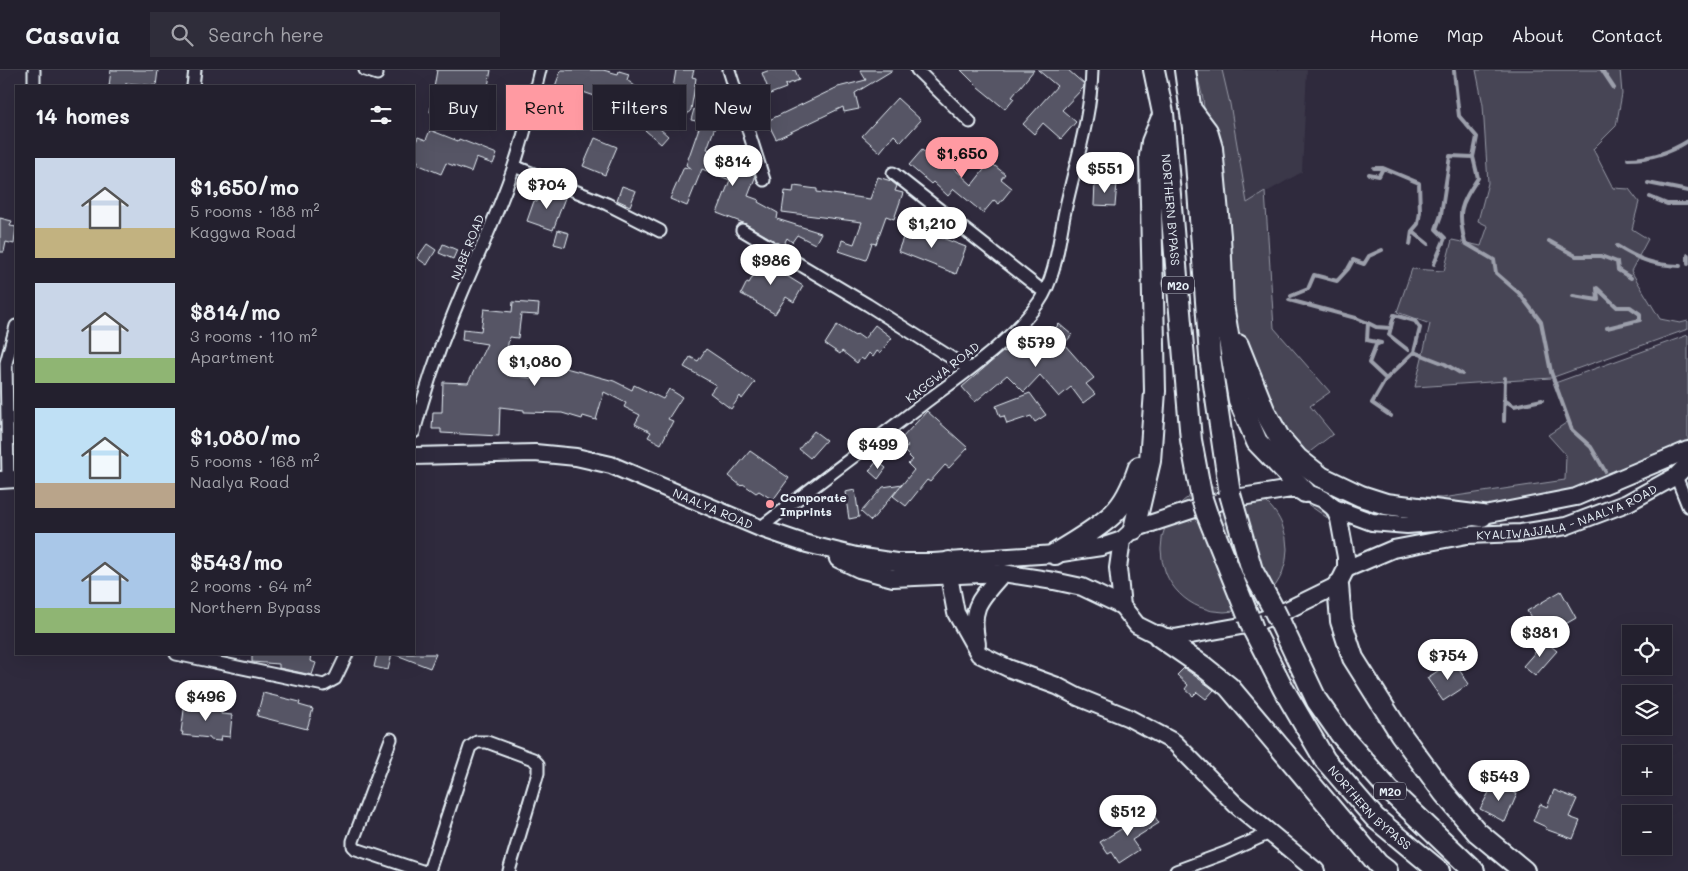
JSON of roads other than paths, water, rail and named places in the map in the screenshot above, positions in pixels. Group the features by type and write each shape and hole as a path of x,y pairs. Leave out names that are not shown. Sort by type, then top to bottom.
{"highway":[{"name":"NORTHERN BYPASS","path":"1154,70 1163,113 1191,440 1204,506 1251,623 1284,690 1325,760 1375,818 1439,871"},
{"name":"M20","path":"1185,70 1190,108"},
{"name":"NORTHERN BYPASS","path":"1190,108 1194,135 1210,357 1232,501 1252,570 1317,701 1341,735 1389,790 1474,871"},
{"path":"1190,108 1207,131 1212,148 1220,236 1223,305 1239,400 1257,442 1305,492"},
{"path":"1128,535 1150,462 1155,391 1150,156 1152,142 1163,113"},
{"path":"1223,305 1264,410 1279,437 1306,465 1321,477 1361,496 1386,504 1482,516"},
{"path":"1055,554 1083,537 1114,514 1132,485 1152,433"},
{"path":"1342,577 1341,621 1353,658 1394,725 1444,793 1477,832 1523,870"},
{"path":"1159,636 1204,667 1229,688 1378,864 1386,871"}],"main road":[{"path":"949,568 1013,557 1055,554 1101,547 1193,509 1235,498 1291,489 1323,499 1334,508 1372,522 1407,525 1448,522 1576,497 1688,450"},
{"name":"NAALYA ROAD","path":"415,456 535,453 611,465 760,528 808,544 859,569 893,578 949,568"},
{"name":"KYALIWAJJALA - NAALYA ROAD","path":"1159,636 1174,638 1252,624 1287,610 1393,549 1467,535 1520,533 1566,526 1627,503 1676,476 1688,464"},
{"path":"1334,508 1339,519 1344,542 1342,577"},
{"path":"1122,606 1118,568 1128,535"},
{"path":"949,568 1054,580 1082,588 1122,606 1137,625 1159,636"},
{"path":"949,568 956,613 978,654 1008,668 1057,686 1078,698 1127,717 1174,742 1235,804 1316,871"},
{"path":"978,654 974,629 975,613 979,601 1003,573"}],"street":[{"path":"34,70 34,85"},
{"path":"193,85 195,70"},
{"path":"365,70 377,74"},
{"name":"NABE ROAD","path":"415,428 426,386 451,319 474,268 514,166 540,70"},
{"path":"729,70 764,180"},
{"path":"917,70 970,122"},
{"name":"KAGGWA ROAD","path":"760,528 969,369 1013,332 1040,300 1057,252 1084,134 1092,89 1092,70"},
{"path":"514,166 607,204 660,230"},
{"path":"893,173 1044,292"},
{"path":"742,230 868,305 969,369"},
{"path":"8,479 6,363 15,330"},
{"path":"1676,476 1688,506"},
{"path":"181,655 324,686 335,679 347,655"},
{"path":"391,739 353,841 353,846 356,849 422,871"},
{"path":"429,871 470,747 477,742 487,742 533,759 538,764 538,773 510,871"},
{"path":"1176,871 1225,853 1270,833"}],"waterway":[{"path":"1602,70 1614,88"},
{"path":"1454,71 1459,116 1477,137 1473,157 1478,178 1467,195 1461,215 1465,243 1494,260 1496,273 1519,293 1541,322 1551,372 1572,430 1591,447 1605,471"},
{"path":"1628,159 1644,158 1659,154 1674,149 1688,141"},
{"path":"1434,264 1445,238 1436,229 1441,215 1450,156 1473,157"},
{"path":"1374,168 1383,168 1419,183 1420,212 1418,224 1412,231 1410,245"},
{"path":"1369,174 1379,176 1383,168"},
{"path":"1648,183 1688,191"},
{"path":"1650,197 1667,204 1688,204"},
{"path":"1412,231 1428,244"},
{"path":"1549,241 1576,256 1601,256 1617,262 1618,270 1631,278"},
{"path":"1617,246 1647,261 1680,266"},
{"path":"1291,296 1308,289 1314,275 1337,281 1353,260 1364,264 1369,256 1382,250"},
{"path":"1688,255 1688,264"},
{"path":"1573,296 1598,300 1597,288 1617,307 1630,307 1640,314 1640,320 1607,328"},
{"path":"1289,300 1368,323 1367,340 1381,343"},
{"path":"1391,416 1372,403 1386,379 1414,352 1420,328 1415,321 1394,315 1389,335 1408,350"},
{"path":"1368,323 1376,327 1391,328"},
{"path":"1380,343 1376,345 1369,363 1386,379"},
{"path":"1414,352 1445,364 1462,374"},
{"path":"1504,421 1505,378"},
{"path":"1504,400 1514,406 1542,400"}],"place":[{"name":"Comporate Imprints","path":"770,504"}]}
